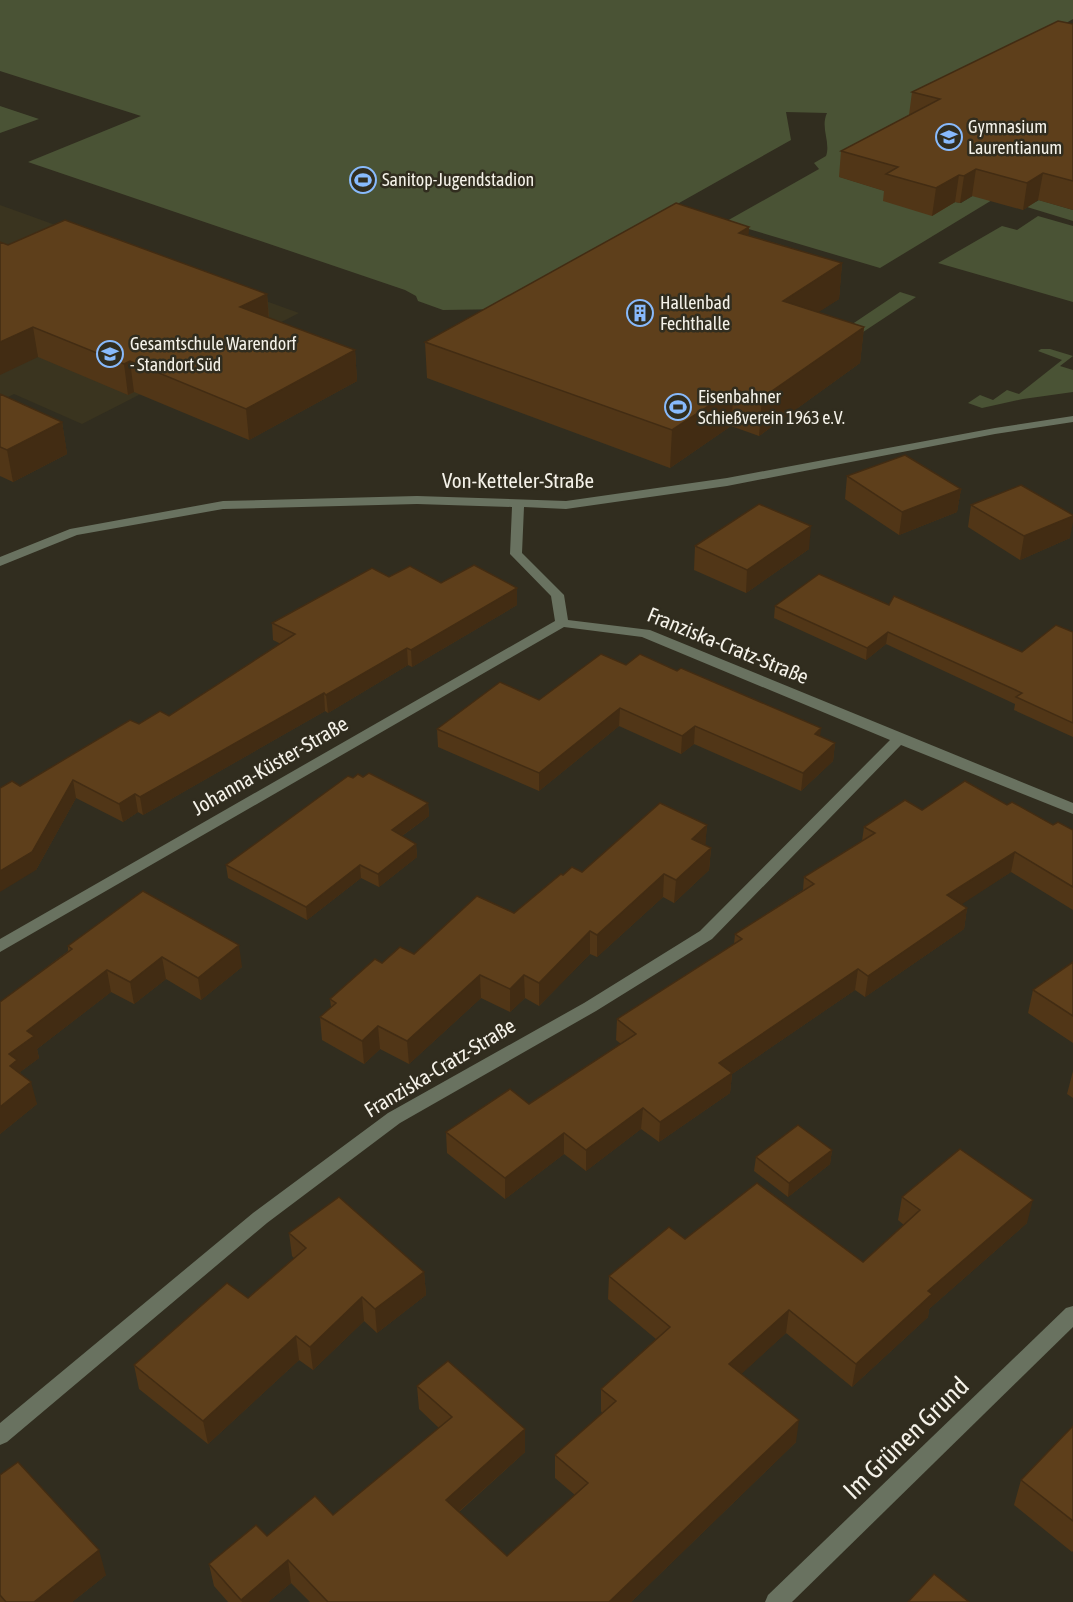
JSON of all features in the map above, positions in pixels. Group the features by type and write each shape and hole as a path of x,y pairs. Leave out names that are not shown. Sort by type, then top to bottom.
{"street":[{"name":"Von-Ketteler-Straße","path":"0,562 74,532 223,505 417,500 566,505 655,494 995,431 1073,419"},
{"path":"518,504 516,554 557,595 562,622"},
{"name":"Franziska-Cratz-Straße","path":"562,622 645,633 899,740 1073,809"},
{"name":"Johanna-Küster-Straße","path":"0,946 562,622"},
{"name":"Franziska-Cratz-Straße","path":"0,1436 260,1218 394,1118 590,1007 706,935 899,740"},
{"name":"Im Grünen Grund","path":"776,1602 1073,1314"}],"shaded area":[{"name":"Gesamtschule Warendorf - Standort Süd","path":"0,205 299,313 82,424 14,394 0,401"}],"green space":[{"path":"0,0 1073,0 1073,19 908,116 840,177 895,194 932,215 955,202 961,203 989,186 1007,191 880,268 725,222 819,169 814,163 826,156 825,119 827,113 786,112 791,140 631,230 509,309 443,310 418,301 416,296 405,290 28,162 141,116 0,71"},
{"path":"0,106 39,119 0,133"},
{"path":"1039,200 1073,210 1073,221 1027,207"},
{"path":"1038,216 1073,226 1073,302 938,263 1002,226 1017,230"},
{"path":"900,292 916,297 851,340 836,335"},
{"path":"1050,349 1073,356 1060,366 1073,370 1073,392 982,408 968,403 980,395 993,400 1007,390 1019,394 1062,360 1038,351"}],"building":[{"path":"1058,21 1073,24 1073,181 1043,173 1027,183 976,169 964,176 959,175 936,188 886,174 898,167 841,151 940,99 912,92"},
{"path":"676,203 749,227 739,233 842,263 783,301 864,327 762,398 734,389 672,430 425,342"},
{"name":"Gesamtschule Warendorf - Standort Süd","path":"65,220 267,294 240,307 355,350 246,409 130,361 124,364 33,327 0,342 0,242 8,245"},
{"path":"0,394 62,422 7,450 0,447"},
{"path":"905,455 961,489 902,512 847,476"},
{"path":"1021,485 1073,516 1024,536 971,505"},
{"path":"759,504 811,526 747,570 695,546"},
{"path":"474,565 517,588 411,650 407,648 326,695 324,693 140,797 135,794 119,804 73,780 32,852 0,871 0,788 12,781 20,786 130,720 139,724 160,711 169,716 295,634 272,623 372,568 389,577 410,566 441,583"},
{"path":"819,574 889,605 894,596 1022,652 1056,625 1073,632 1073,723 1016,697 1022,693 888,632 867,648 775,606"},
{"path":"601,654 626,665 640,654 677,671 681,668 821,728 815,734 835,743 803,773 695,726 682,736 620,708 539,773 437,729 500,682 539,700"},
{"path":"369,773 428,803 392,830 416,844 378,874 360,865 306,907 226,865 348,776 353,778 358,774 363,777"},
{"path":"965,781 1007,805 1012,802 1053,825 1058,822 1073,830 1073,887 1015,852 947,895 967,908 868,976 858,969 719,1063 732,1073 660,1122 643,1108 586,1150 564,1133 505,1178 446,1132 510,1089 529,1104 636,1034 617,1019 742,939 735,934 814,884 804,877 875,833 864,827 905,800 922,810"},
{"path":"660,803 707,825 692,839 711,848 676,880 664,874 597,935 590,931 539,983 524,975 510,989 480,975 407,1041 378,1026 362,1041 320,1017 336,1003 330,999 375,959 382,963 400,947 414,954 477,896 514,913 572,867 582,872"},
{"path":"143,891 239,945 198,978 162,957 130,982 107,970 27,1031 34,1036 9,1054 17,1060 10,1066 31,1082 0,1107 0,1002 72,949 68,946"},
{"path":"1073,962 1073,1016 1033,990"},
{"path":"798,1125 832,1150 789,1183 756,1157"},
{"path":"960,1149 1033,1200 928,1291 932,1294 856,1364 789,1310 729,1364 799,1420 609,1602 328,1602 288,1560 241,1600 209,1564 256,1525 267,1536 315,1496 333,1515 452,1417 417,1386 448,1361 525,1429 446,1500 507,1556 588,1483 555,1455 616,1401 601,1389 670,1327 609,1276 669,1227 685,1239 757,1183 863,1262 920,1210 902,1197"},
{"path":"339,1197 424,1272 375,1309 362,1297 310,1347 296,1336 203,1421 134,1365 227,1283 248,1298 306,1248 289,1233"},
{"path":"1073,1426 1073,1521 1021,1480"},
{"path":"18,1462 99,1550 34,1602 6,1602 0,1595 0,1475"},
{"path":"934,1574 969,1602 908,1602"}],"place":[{"name":"Gymnasium Laurentianum","path":"949,137"},
{"name":"Sanitop-Jugendstadion","path":"363,180"},
{"name":"Hallenbad Fechthalle","path":"640,313"},
{"name":"Gesamtschule Warendorf - Standort Süd","path":"110,354"},
{"name":"Eisenbahner Schießverein 1963 e.V.","path":"678,407"}]}
